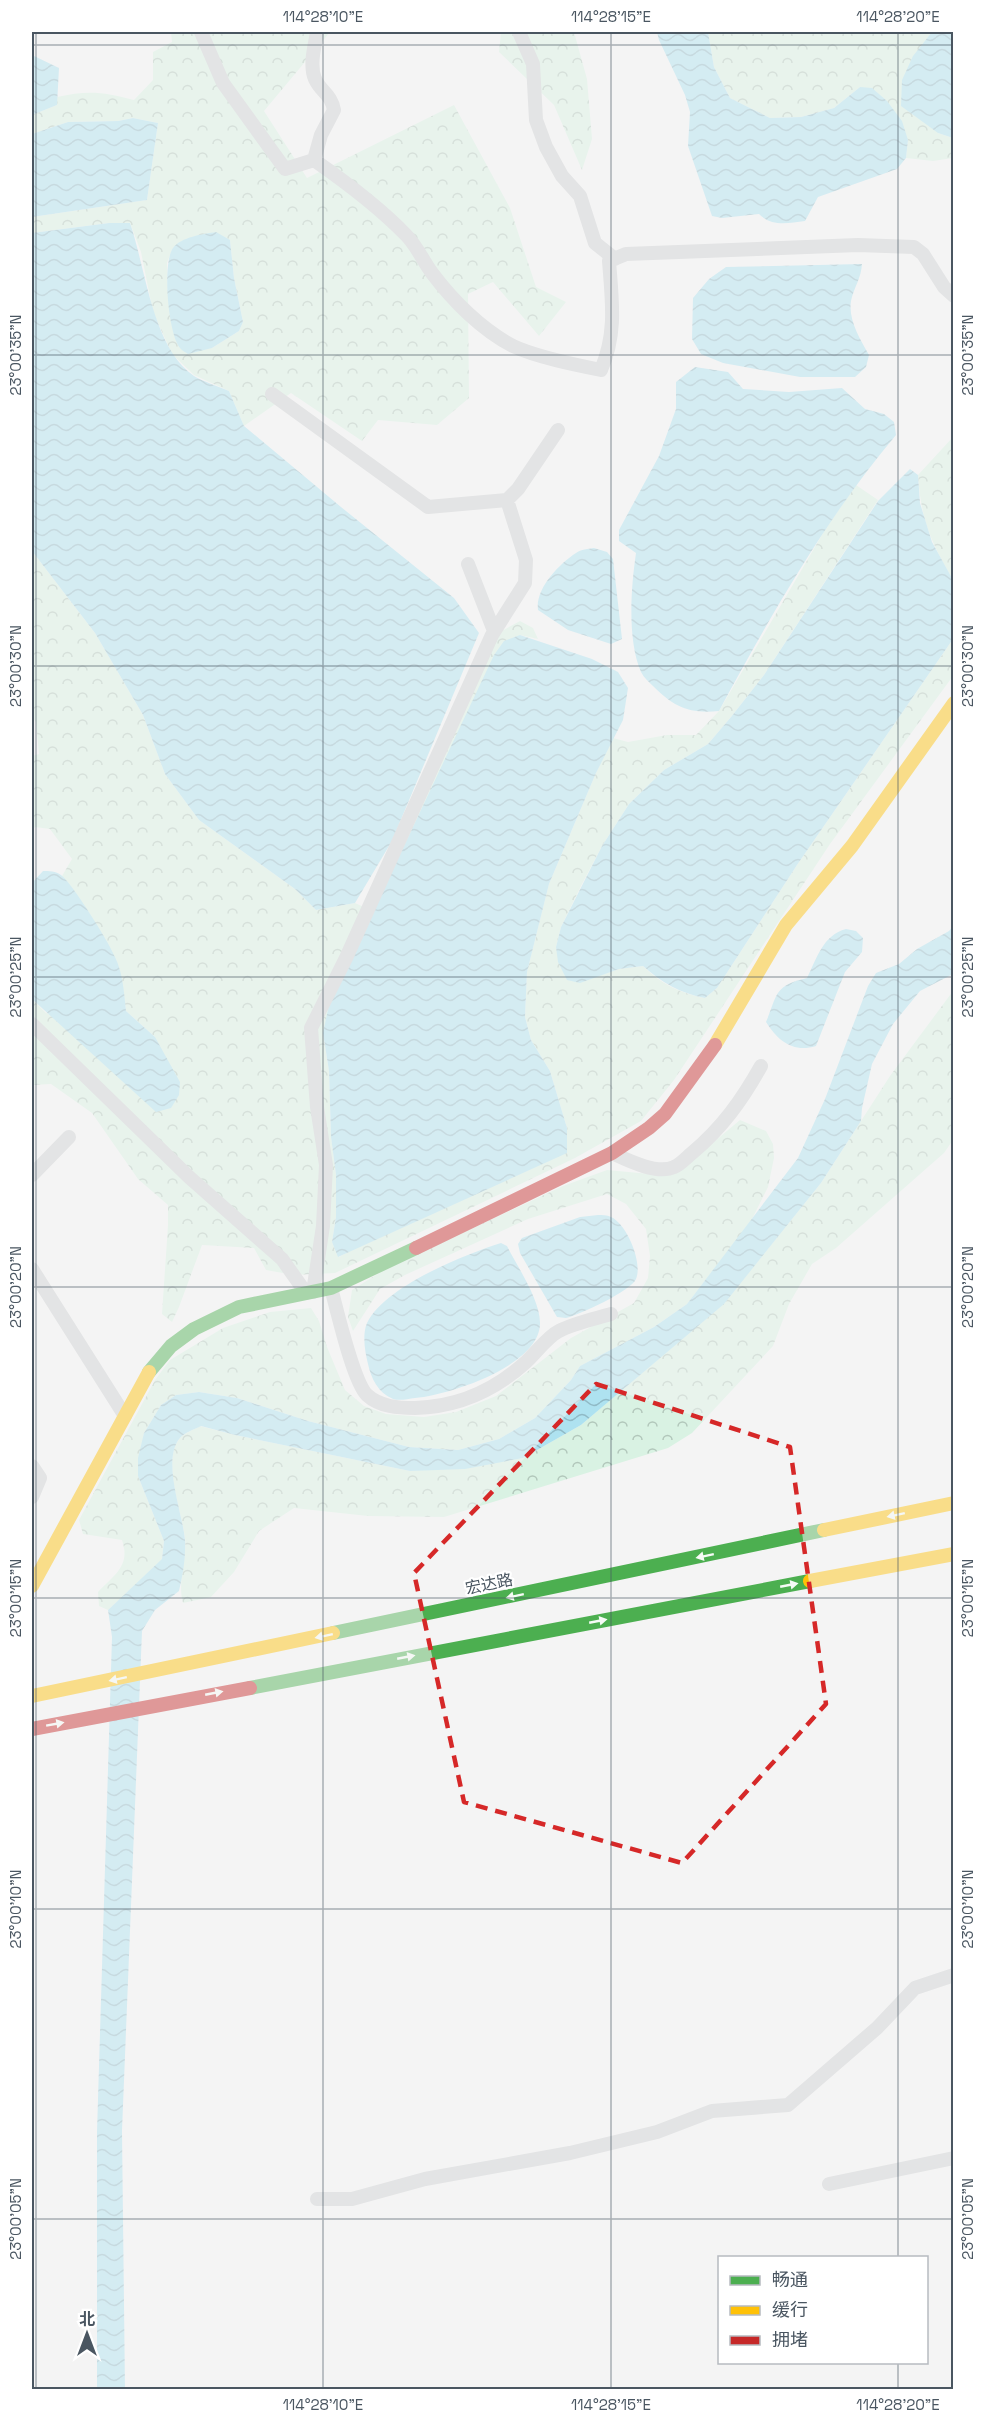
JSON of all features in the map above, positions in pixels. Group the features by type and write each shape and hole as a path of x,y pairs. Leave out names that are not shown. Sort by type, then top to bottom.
{"main road":[{"path":"32,1586 151,1369 171,1346 194,1329 239,1307 331,1288 612,1153 665,1114 718,1040 786,925 852,846 954,703"},
{"name":"宏达路","path":"32,1696 954,1503"},
{"path":"32,1729 954,1554"}],"street":[{"path":"201,32 223,83 285,170 314,160"},
{"path":"314,160 321,135 334,110 332,99 315,78 312,63 317,32"},
{"path":"519,32 533,64 536,120 546,147 562,176 580,196 596,243 615,259"},
{"path":"314,160 350,185 408,236 432,273 452,296 496,336 516,347 578,366 601,370 608,355 614,326 609,261 626,254 858,245 914,247 923,254 944,287 954,296"},
{"path":"272,394 428,507 507,500 518,489 558,430"},
{"path":"309,1293 323,1226 326,1166 316,1107 311,1028 346,958 494,631 525,583 526,560 507,500"},
{"path":"468,564 494,631"},
{"path":"32,1024 189,1177 282,1259 309,1293"},
{"path":"612,1153 639,1166 674,1168 724,1123 746,1094 761,1066"},
{"path":"32,1175 69,1137"},
{"path":"32,1269 125,1416"},
{"path":"331,1288 350,1357 366,1395 384,1405 405,1408 430,1407 463,1400 490,1390 524,1364 558,1331 611,1314"},
{"path":"32,1466 40,1478 32,1497"},
{"path":"317,2199 352,2199 425,2180 570,2154 657,2132 712,2111 788,2105 877,2028 915,1988 954,1975"},
{"path":"829,2184 954,2158"}],"highlighted area":[{"path":"596,1384 790,1447 826,1704 682,1863 464,1802 414,1573"}],"green space":[{"path":"171,32 330,32 264,111 307,178 454,105 510,208 536,287 566,302 539,336 493,282 468,294 469,398 437,425 378,420 362,441 291,393 244,426 229,391 194,375 172,354 153,312 141,252 130,223 109,223 32,233 32,217 147,200 158,123 133,118 118,121 68,122 32,134 32,115 57,105 57,97 78,93 114,95 134,100 153,80 153,52 172,42","holes":["230,240 234,278 243,322 239,331 212,348 168,298 167,263 172,250"]},
{"path":"501,32 574,32 587,79 592,139 582,170 554,105 499,52"},
{"path":"708,32 931,32 938,133 953,138 953,158 933,161 906,158 908,140 860,87 834,108 801,117 770,118 730,98 714,67"},
{"path":"953,437 953,580 928,530 919,491 918,475"},
{"path":"856,485 878,500 764,675 708,744 664,770 629,804 602,846 561,927 556,947 580,982 619,969 643,966 671,987 705,998 717,988 797,865 953,639 953,676 830,844 674,1080 641,1121 575,1158 335,1273 294,1275 266,1270 254,1248 202,1245 172,1322 162,1314 168,1205 138,1179 92,1113 51,1084 32,1085 32,999 46,1013 155,1037 126,1011 121,975 88,911 62,876 72,859 50,829 35,827 32,831 32,756 39,754 36,722 32,717 32,551 95,633 143,715 165,774 199,820 295,889 316,910 355,903 366,908 498,633 520,621 533,628 538,639 520,635 323,1033 329,1071 331,1137 336,1175 336,1217 332,1242 339,1257 567,1128 550,1071 531,1040 525,1017 527,972 549,884 596,773 613,738 628,742 667,735 696,735 719,711 826,528"},
{"path":"953,991 953,1140 944,1153 836,1248 812,1264 789,1304 773,1346 692,1433 668,1448 444,1517 368,1516 294,1508 259,1531 234,1572 211,1597 183,1603 181,1587 185,1538 172,1473 172,1459 182,1436 200,1426 410,1471 523,1458 581,1425 724,1303 821,1183 890,1076"},
{"path":"740,1120 766,1131 773,1144 774,1158 768,1187 750,1223 687,1304 654,1327 580,1366 571,1380 535,1418 499,1439 458,1450 409,1447 308,1421 237,1398 199,1392 176,1395 161,1405 144,1433 138,1476 164,1541 162,1560 108,1610 99,1606 98,1592 123,1563 122,1540 83,1534 79,1520 155,1380 170,1360 223,1328 270,1312 311,1308 319,1321 345,1390 364,1406 386,1414 424,1417 456,1412 496,1396 571,1338 634,1303 648,1278 650,1256 646,1229 626,1204 607,1194 528,1219 405,1275 380,1289 353,1331 348,1317 352,1290 387,1268 563,1186 607,1170 661,1175 678,1172"}],"water":[{"path":"657,32 708,32 714,67 730,98 770,118 801,117 834,108 860,87 872,88 887,101 902,121 908,140 906,158 897,169 818,197 805,221 775,222 759,214 722,218 712,216 688,146 690,112 685,95"},
{"path":"932,32 953,32 953,138 938,133 901,106 902,80 913,56"},
{"path":"32,55 59,68 57,105 32,115"},
{"path":"133,118 158,123 147,200 32,217 32,134 68,122 118,121"},
{"path":"109,223 130,223 152,306 169,346 180,363 194,376 229,391 244,426 454,598 479,633 392,841 355,903 316,910 295,889 199,820 165,774 143,715 95,633 32,551 32,233"},
{"path":"216,232 230,240 234,278 243,322 239,331 212,348 188,354 180,348 172,329 167,283 170,256 173,248 181,241"},
{"path":"862,264 852,296 851,315 869,355 866,367 855,377 800,377 723,363 701,354 692,339 693,298 709,279 726,267"},
{"path":"695,367 728,372 743,389 789,392 842,388 865,409 884,414 894,422 896,435 823,533 779,603 719,711 708,712 690,710 675,704 641,672 632,629 636,553 619,541 619,530 659,456 676,409 676,382"},
{"path":"910,469 918,475 920,503 932,542 953,580 953,639 797,865 717,988 705,998 696,996 672,987 643,966 619,969 580,983 567,980 558,962 556,947 561,927 602,846 629,804 664,770 708,744 731,717 764,675 878,501"},
{"path":"594,548 607,552 613,559 622,639 611,644 568,630 538,610 540,594 556,570 578,552"},
{"path":"520,635 592,659 618,672 628,688 623,720 596,773 549,884 527,972 525,1017 531,1040 550,1071 567,1128 567,1153 338,1257 332,1242 336,1217 336,1175 331,1137 329,1071 323,1033 329,1005 494,655 504,641"},
{"path":"43,871 57,873 66,880 90,913 111,949 118,963 126,1011 155,1037 180,1082 179,1095 171,1108 156,1112 32,999 32,883"},
{"path":"953,926 953,974 920,991 893,1024 872,1064 861,1121 821,1183 724,1304 581,1425 523,1458 465,1469 410,1471 201,1426 180,1438 172,1460 185,1540 182,1578 179,1591 155,1610 142,1631 122,2131 125,2389 97,2390 97,2132 112,1637 108,1610 162,1559 164,1541 138,1476 138,1458 144,1433 161,1405 176,1395 199,1392 237,1398 308,1421 409,1447 458,1450 499,1439 535,1418 571,1380 580,1366 654,1327 687,1304 798,1158 825,1099 868,986 876,973 899,964 917,949 949,931"},
{"path":"846,929 856,931 863,938 862,952 845,972 816,1046 800,1048 787,1044 766,1022 776,997 788,984 807,978 826,942 838,932"},
{"path":"609,1216 617,1221 628,1235 637,1264 636,1279 625,1290 593,1308 566,1318 557,1317 520,1253 518,1244 522,1238 580,1217"},
{"path":"501,1243 507,1246 537,1305 540,1324 536,1339 525,1353 490,1376 449,1391 404,1400 393,1399 383,1393 371,1375 365,1344 367,1323 376,1309 390,1297 427,1274 467,1255"}],"traffic: fast":[{"path":"149,1372 171,1346 194,1329 239,1307 331,1288 416,1248"},
{"path":"333,1633 824,1530"},
{"path":"250,1688 810,1581"}],"traffic: slow":[{"path":"715,1045 786,925 852,846 954,703"},
{"path":"32,1586 149,1372"},
{"path":"824,1530 954,1503"},
{"path":"810,1581 954,1554"},
{"path":"32,1696 333,1633"}],"traffic: jam":[{"path":"416,1248 612,1153 649,1128 665,1114 715,1045"},
{"path":"32,1729 250,1688"}]}
